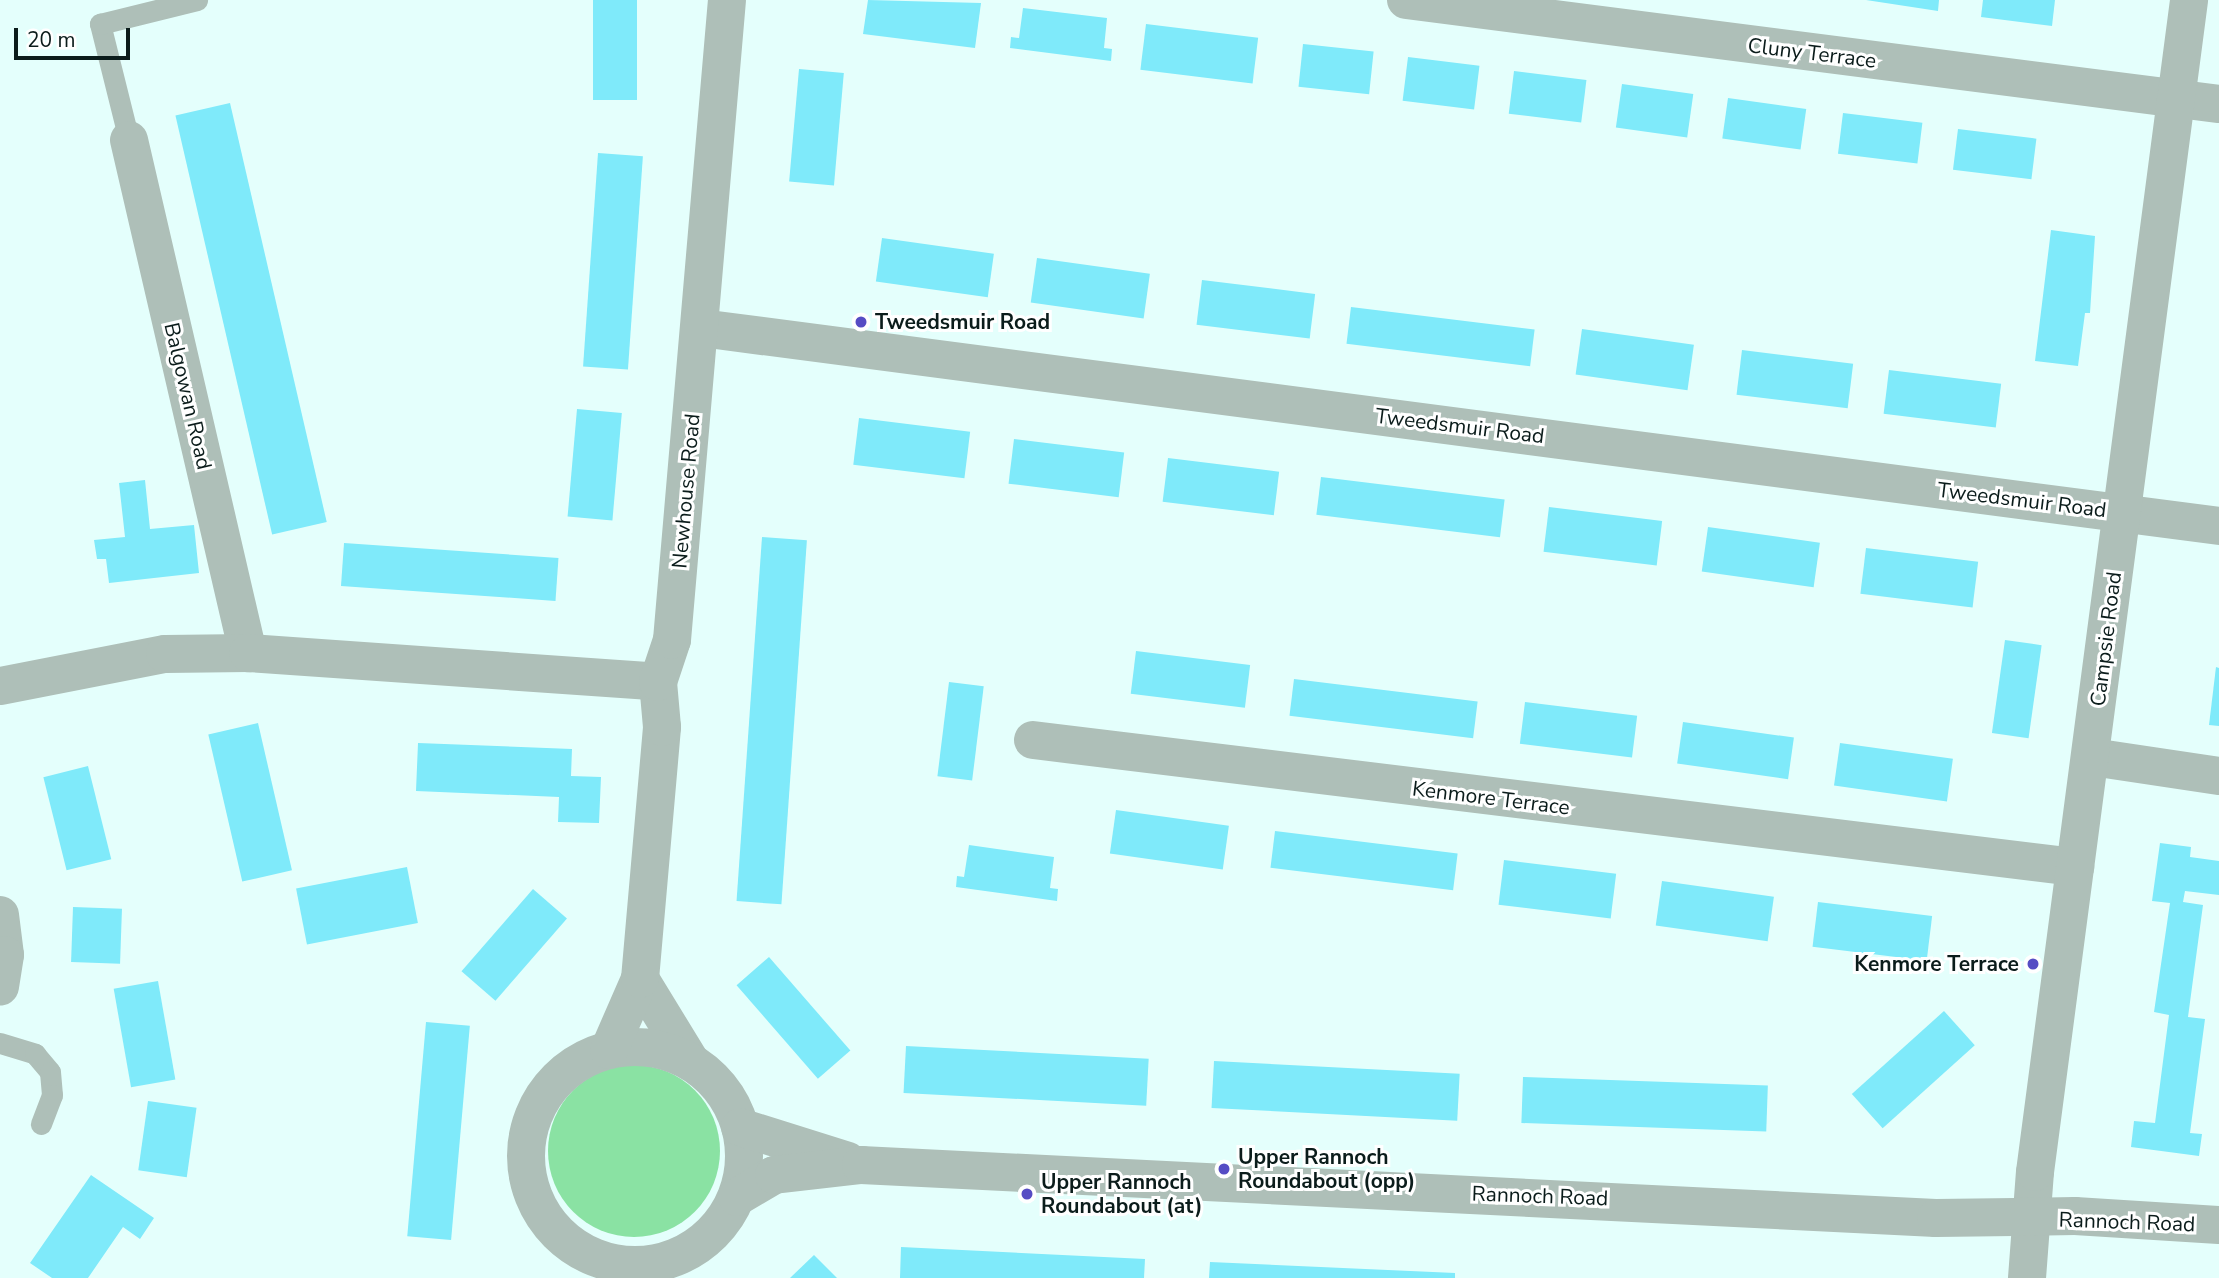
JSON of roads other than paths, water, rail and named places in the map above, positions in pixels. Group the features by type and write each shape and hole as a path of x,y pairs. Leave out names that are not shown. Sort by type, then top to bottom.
{"street":[{"name":"Newhouse Road","path":"608,1050 640,979 662,727 658,682 672,640 701,328 727,0"},
{"name":"Cluny Terrace","path":"1406,0 2219,104"},
{"name":"Campsie Road","path":"2027,1278 2075,867 2092,757 2120,513 2189,0"},
{"name":"Balgowan Road","path":"129,141 248,653"},
{"name":"Tweedsmuir Road","path":"701,328 2219,526"},
{"path":"0,686 164,654 248,653 658,682"},
{"name":"Kenmore Terrace","path":"1033,740 2075,867"},
{"path":"2092,757 2219,776"},
{"path":"0,915 5,955 0,987"},
{"path":"640,979 689,1059 717,1087 740,1127 745,1165 737,1197 697,1246 640,1272 593,1267 560,1237 539,1211 527,1179 526,1146 534,1113 553,1085 578,1063 608,1050 645,1047 689,1059"},
{"name":"Rannoch Road","path":"740,1127 861,1165"},
{"name":"Rannoch Road","path":"737,1197 774,1175 861,1165 2033,1221 2075,1216 2219,1225"}],"lane":[{"path":"129,141 100,24 197,0"},
{"path":"0,1043 35,1054 50,1072 52,1095 41,1124"}],"place":[{"name":"Tweedsmuir Road","path":"861,322"},
{"name":"Kenmore Terrace","path":"2033,964"},
{"name":"Upper Rannoch Roundabout (opp)","path":"1224,1169"},
{"name":"Upper Rannoch Roundabout (at)","path":"1027,1194"}]}
